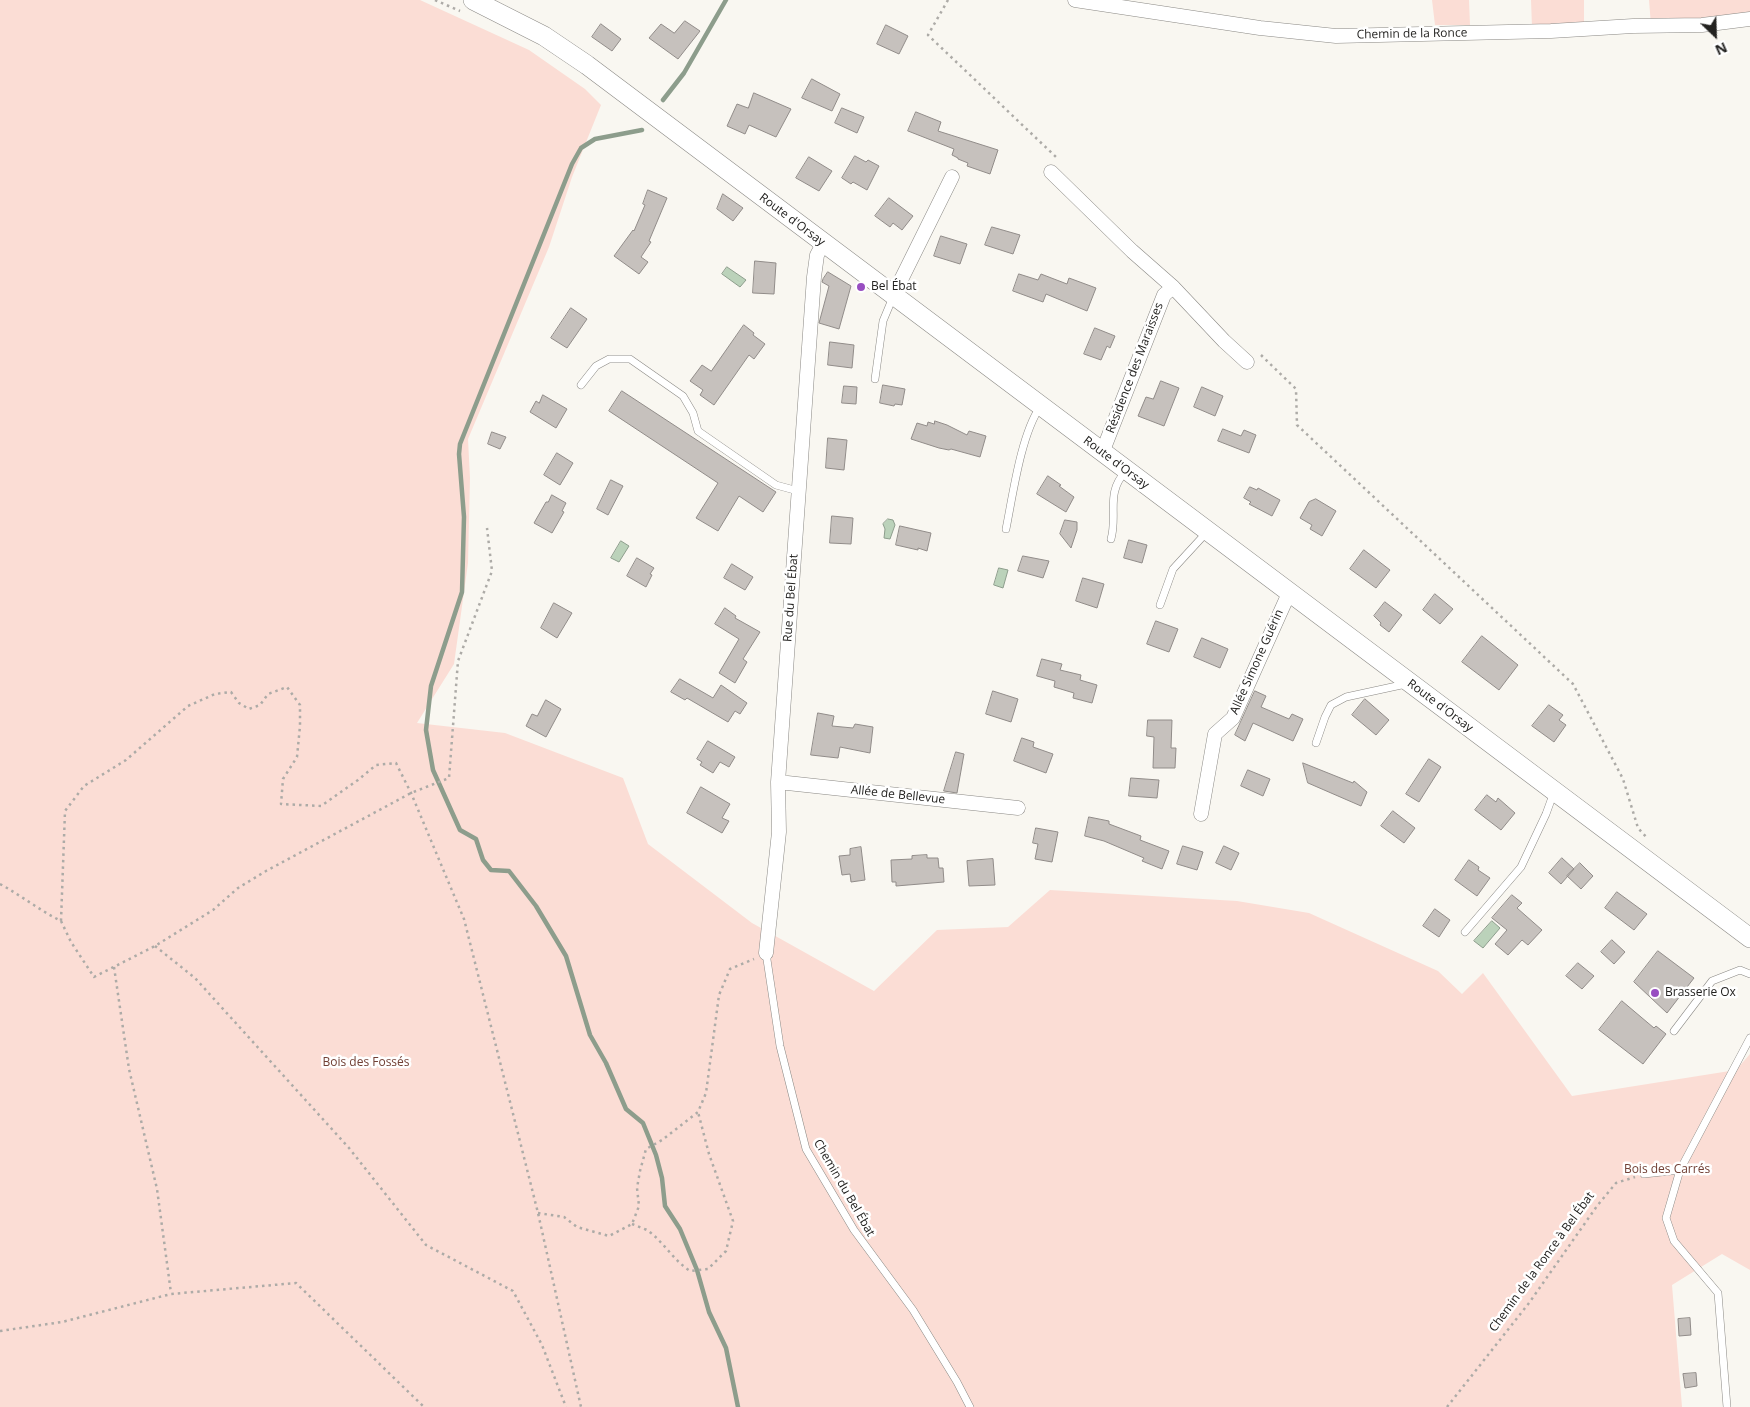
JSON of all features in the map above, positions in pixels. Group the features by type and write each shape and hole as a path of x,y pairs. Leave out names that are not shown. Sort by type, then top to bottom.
{"main road":[{"name":"Route d'Orsay","path":"473,0 544,36 580,60 1750,938"}],"street":[{"name":"Chemin de la Ronce","path":"1075,0 1260,28 1336,36 1551,32 1633,26 1702,25 1750,19"},
{"name":"Résidence des Maraisses","path":"1051,172 1172,287 1247,362"},
{"path":"893,296 952,177"},
{"name":"Rue du Bel Ébat","path":"766,956 779,832 778,782 814,276 817,255 823,244"},
{"name":"Résidence des Maraisses","path":"1102,453 1164,295 1172,287"},
{"name":"Allée Simone Guérin","path":"1201,814 1215,734 1233,718 1289,593"},
{"name":"Allée de Bellevue","path":"778,782 1018,808"}],"lane":[{"path":"875,379 883,320 893,296"},
{"path":"581,385 596,366 609,359 630,359 683,396 693,413 698,431 776,484 798,491"},
{"path":"1006,528 1026,441 1033,417 1040,407"},
{"path":"1111,539 1114,523 1112,499 1116,485 1126,471"},
{"path":"1160,605 1173,569 1207,532"},
{"path":"1316,743 1331,705 1346,697 1410,683"},
{"path":"1465,932 1521,867 1546,814 1554,792"},
{"name":"Chemin du Bel Ébat","path":"766,956 780,1046 806,1149 854,1230 913,1310 970,1407"},
{"path":"1674,1030 1712,981 1740,970 1750,974"},
{"path":"1727,1407 1718,1293 1674,1241 1666,1218 1680,1170 1750,1038"},
{"path":"1644,1174 1680,1170"}],"path":[{"path":"948,0 928,35 1063,164"},
{"path":"1261,355 1296,389 1297,425 1573,684 1623,779 1638,828 1651,842"},
{"path":"487,528 492,571 458,660 449,778 410,793 259,875 238,888 213,910 155,946 94,977 71,942 61,921 66,811 84,786 126,760 188,706 215,694 231,692 240,703 249,709 255,708 260,705 268,694 287,687 300,705 300,726 296,757 283,779 281,804 321,806 376,765 396,763 410,793 464,919 538,1213 581,1407"},
{"path":"0,884 23,896 44,912 61,921"},
{"path":"155,946 196,978 349,1148 426,1245 513,1290 542,1345 566,1407"},
{"path":"538,1213 564,1217 577,1227 609,1236 632,1224 639,1206 638,1188 640,1171 646,1149 662,1140 698,1112 706,1093 719,995 730,969 752,959 766,956"},
{"path":"114,967 129,1069 157,1189 171,1294"},
{"path":"632,1224 646,1230 662,1244 680,1265 690,1271 708,1269 726,1251 733,1221 709,1154 698,1112"},
{"name":"Chemin de la Ronce à Bel Ébat","path":"1447,1407 1529,1303 1616,1182 1644,1174"},
{"path":"0,1331 62,1322 171,1294 296,1283 424,1407"}],"green space":[{"name":"Bois des Fossés","path":"0,0 420,0 529,50 585,89 601,105 572,177 549,247 468,439 470,478 468,563 454,664 417,723 505,733 623,778 648,844 752,923 874,991 937,930 1008,927 1050,890 1237,901 1309,913 1438,971 1462,994 1483,973 1572,1096 1736,1070 1750,1054 1750,1270 1722,1254 1672,1285 1682,1407 0,1407"},
{"path":"1432,0 1469,0 1470,25 1435,25"},
{"path":"1531,0 1584,0 1584,27 1532,27"},
{"path":"1649,0 1750,0 1750,16 1651,25"}],"shaded area":[{"path":"727,267 746,280 740,287 722,274"},
{"path":"888,519 893,520 895,525 890,539 884,538 885,529 883,524"},
{"path":"621,541 629,546 619,562 611,558"},
{"path":"999,568 1008,570 1003,588 994,585"},
{"path":"1492,921 1500,928 1483,948 1474,941"}],"building":[{"path":"685,21 700,31 678,59 649,38 661,24 674,33"},
{"path":"601,24 621,39 612,51 592,37"},
{"path":"886,25 908,36 899,54 877,44"},
{"path":"812,79 840,94 832,111 802,98"},
{"path":"754,93 791,109 776,137 749,125 745,134 727,126 737,104 748,108"},
{"path":"842,108 864,117 857,133 835,123"},
{"path":"916,112 941,122 938,131 998,150 990,174 967,166 968,163 952,155 954,149 908,131"},
{"path":"855,156 879,166 867,190 853,182 851,184 842,178"},
{"path":"809,157 832,171 819,191 796,178"},
{"path":"648,190 667,198 649,241 651,242 641,257 648,262 639,274 614,256 634,231 645,205 643,204"},
{"path":"723,194 743,208 733,221 717,209"},
{"path":"889,198 913,216 902,230 893,223 890,227 875,216"},
{"path":"992,227 1020,235 1013,254 985,245"},
{"path":"941,236 967,244 960,264 934,256"},
{"path":"755,261 776,263 774,294 753,293"},
{"path":"828,272 851,286 839,329 819,323 829,286 822,282"},
{"path":"1019,274 1038,280 1041,274 1067,284 1069,278 1096,288 1087,311 1046,294 1043,302 1013,291"},
{"path":"571,308 587,319 567,348 551,338"},
{"path":"744,325 765,344 754,359 749,355 714,405 700,395 703,390 690,381 702,365 711,371"},
{"path":"1095,328 1115,336 1110,348 1107,346 1101,360 1084,354"},
{"path":"830,342 854,345 852,368 828,365"},
{"path":"1161,381 1179,388 1164,426 1138,416 1146,397 1153,399"},
{"path":"883,385 905,389 902,405 895,404 894,406 880,403"},
{"path":"844,386 857,387 856,404 842,403"},
{"path":"1202,387 1223,396 1215,416 1194,407"},
{"path":"622,391 776,492 763,512 739,496 718,531 696,518 718,483 609,411"},
{"path":"543,395 567,409 556,428 530,412 536,401 539,403"},
{"path":"935,421 967,435 969,431 986,436 980,457 951,449 939,448 911,439 917,423 927,426 928,422 934,424"},
{"path":"1223,429 1241,436 1244,430 1256,435 1249,453 1218,441"},
{"path":"492,432 506,437 500,449 488,444"},
{"path":"828,438 847,440 844,470 826,468"},
{"path":"557,453 573,463 560,485 544,475"},
{"path":"1048,476 1074,497 1066,512 1037,494"},
{"path":"611,480 623,486 608,515 597,509"},
{"path":"1250,487 1257,490 1258,488 1280,500 1272,516 1249,504 1251,502 1244,498"},
{"path":"552,495 566,503 562,511 564,512 552,533 534,523"},
{"path":"1316,499 1336,511 1322,536 1310,529 1312,525 1300,518 1309,502"},
{"path":"832,516 853,518 851,544 830,543"},
{"path":"1065,520 1077,522 1077,530 1071,548 1060,534"},
{"path":"900,526 931,533 927,551 896,545"},
{"path":"1129,540 1147,545 1142,563 1124,558"},
{"path":"1364,550 1390,570 1376,588 1350,569"},
{"path":"1023,556 1049,561 1043,578 1018,571"},
{"path":"637,558 654,568 646,587 627,576"},
{"path":"732,564 753,577 745,590 724,578"},
{"path":"1083,578 1104,584 1097,608 1076,601"},
{"path":"1435,594 1453,609 1440,624 1423,610"},
{"path":"1385,602 1402,615 1389,632 1380,625 1381,623 1374,616"},
{"path":"554,603 572,613 557,638 541,628"},
{"path":"725,608 736,616 735,618 760,632 743,659 747,662 735,683 719,673 739,639 715,624"},
{"path":"1156,621 1178,629 1169,652 1147,644"},
{"path":"1482,636 1518,665 1499,690 1462,662"},
{"path":"1202,638 1228,649 1220,668 1194,657"},
{"path":"1042,659 1062,664 1060,670 1081,675 1080,680 1097,685 1092,703 1073,698 1074,693 1054,687 1055,681 1037,676"},
{"path":"680,679 713,698 721,685 747,703 740,714 735,711 728,722 687,698 685,700 671,692"},
{"path":"993,691 1018,699 1011,722 986,714"},
{"path":"1255,691 1266,696 1261,707 1289,719 1292,714 1303,719 1293,741 1253,723 1245,741 1235,735"},
{"path":"1365,699 1389,720 1376,735 1352,715"},
{"path":"546,700 561,709 546,737 526,726 532,714 537,716"},
{"path":"1549,705 1563,715 1559,720 1566,725 1554,742 1532,726"},
{"path":"818,713 834,716 832,726 853,728 855,724 873,727 870,753 840,747 838,758 811,755"},
{"path":"1148,720 1172,720 1171,748 1176,748 1175,768 1153,768 1154,737 1147,736"},
{"path":"1022,738 1034,742 1033,747 1053,754 1046,773 1014,761"},
{"path":"708,741 735,757 729,767 720,762 713,773 700,765 702,762 697,759"},
{"path":"956,752 964,754 957,793 944,791"},
{"path":"1429,759 1441,767 1419,802 1406,794"},
{"path":"1303,763 1353,783 1354,781 1367,792 1361,806 1308,783"},
{"path":"1248,770 1270,779 1263,796 1241,786"},
{"path":"1131,778 1159,780 1157,798 1129,796"},
{"path":"701,787 730,804 722,818 729,821 722,833 687,813"},
{"path":"1487,795 1496,802 1498,798 1515,813 1501,830 1475,810"},
{"path":"1393,811 1415,828 1404,843 1381,826"},
{"path":"1089,817 1109,821 1109,824 1141,836 1140,840 1169,851 1162,869 1142,861 1144,858 1104,841 1085,836"},
{"path":"1036,828 1058,832 1052,862 1035,859 1038,844 1033,843"},
{"path":"1183,846 1203,852 1197,870 1177,864"},
{"path":"1224,846 1239,853 1231,870 1216,863"},
{"path":"861,847 865,880 851,882 850,874 842,875 839,856 850,855 850,849"},
{"path":"927,855 927,858 938,858 939,868 943,868 944,882 896,886 896,882 892,882 891,860 912,859 912,856"},
{"path":"1562,858 1574,869 1561,884 1549,873"},
{"path":"993,859 995,885 969,886 967,861"},
{"path":"1469,860 1479,867 1478,870 1490,878 1477,896 1455,880"},
{"path":"1580,863 1593,876 1581,889 1567,876"},
{"path":"1617,892 1647,914 1634,930 1605,908"},
{"path":"1512,895 1522,903 1517,908 1542,930 1528,945 1522,940 1508,955 1495,944 1507,930 1492,918"},
{"path":"1435,909 1450,920 1439,937 1423,926"},
{"path":"1612,940 1625,952 1614,964 1601,952"},
{"name":"Brasserie Ox","path":"1658,951 1694,978 1667,1013 1634,982"},
{"path":"1578,963 1594,976 1582,989 1566,976"},
{"path":"1622,1001 1654,1028 1656,1026 1666,1034 1643,1064 1599,1030"},
{"path":"1690,1318 1691,1335 1679,1336 1678,1319"},
{"path":"1696,1373 1697,1386 1685,1388 1683,1374"}],"waterway":[{"path":"663,100 684,73 726,0"},
{"path":"642,130 595,139 581,148 572,164 460,444 459,454 464,517 462,592 431,686 426,730 433,770 460,830 476,839 483,860 491,870 509,871 536,906 566,956 590,1035 606,1063 626,1109 643,1123 656,1155 662,1178 665,1206 680,1229 697,1270 709,1312 726,1348 738,1407"}],"place":[{"name":"Bel Ébat","path":"861,287"},
{"name":"Brasserie Ox","path":"1655,993"}],"park label":[{"name":"Bois des Carrés","path":"1667,1170"}]}
